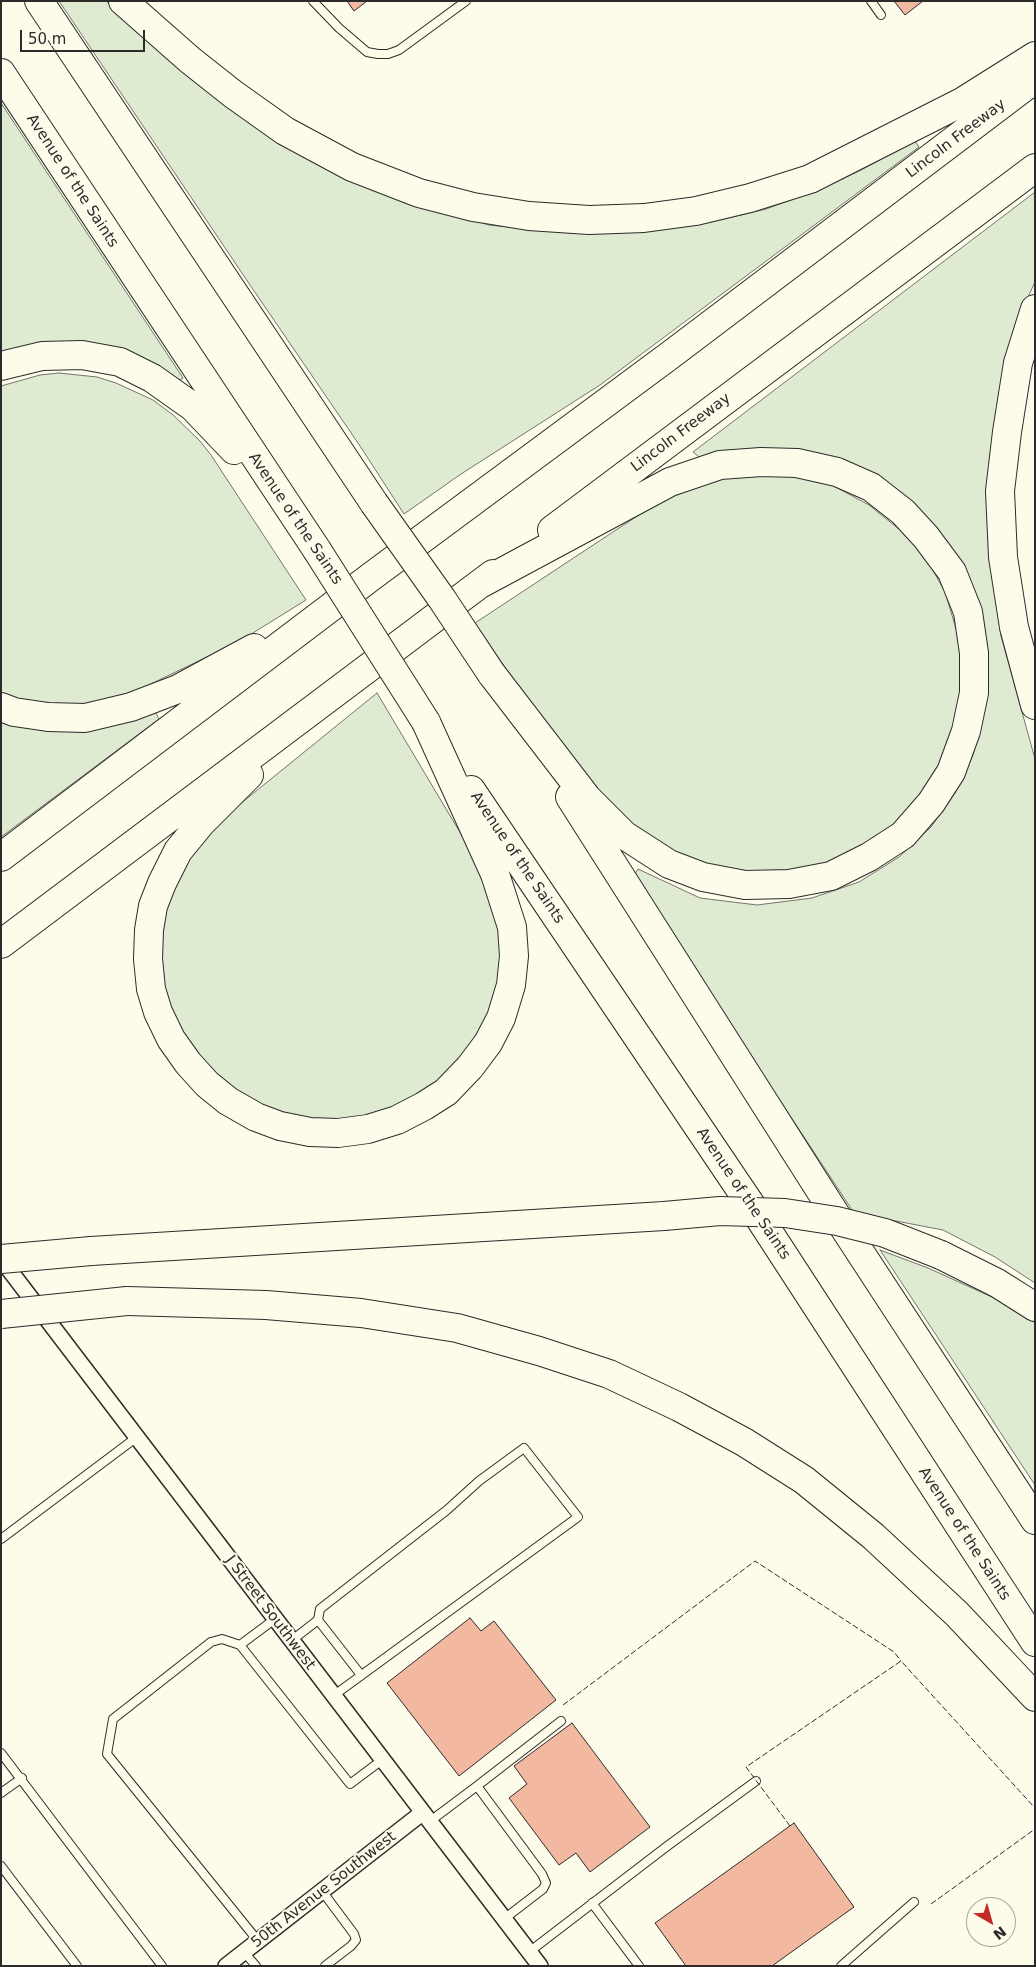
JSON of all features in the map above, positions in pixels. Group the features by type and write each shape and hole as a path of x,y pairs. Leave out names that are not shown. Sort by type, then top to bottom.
{"highway":[{"path":"39,1 374,503 442,599 491,673 841,1223 1035,1520"},
{"path":"123,1 190,60 233,94 285,131 352,166 419,193 473,207 529,216 589,220 644,218 696,211 750,198 810,179 962,102 1035,56"},
{"name":"Avenue of the Saints","path":"1,73 290,512 317,550 426,722 755,1211 1035,1642"},
{"name":"Lincoln Freeway","path":"372,576 669,356 1035,79"},
{"name":"Lincoln Freeway","path":"327,699 1035,168"},
{"path":"1035,309 1018,364 1000,492 1002,557 1014,627 1035,705"},
{"path":"1,366 42,356 82,356 120,362 152,378 193,407 290,512"},
{"path":"480,584 670,482 720,465 761,462 797,463 837,472 871,488 903,512 952,572 968,612 974,653 974,693 966,732 951,772 931,803 903,836 870,858 831,876 789,884 745,885 703,877 669,864 624,835 587,798 491,673"},
{"path":"1,707 14,712 48,717 85,718 131,708 178,689 243,655 372,576"},
{"path":"1,857 372,576"},
{"path":"327,699 201,823 178,851 153,906 149,930 148,959 151,989 158,1012 171,1038 188,1063 207,1084 228,1101 249,1113 280,1126 310,1132 338,1133 368,1129 397,1120 446,1092 470,1067 488,1042 500,1018 511,985 514,956 512,927 495,874 426,722"},
{"path":"1,944 327,699"},
{"path":"1,1259 91,1251 720,1211 785,1213 885,1233 941,1255 997,1283 1035,1307"},
{"path":"1,1314 127,1301 266,1305 360,1313 457,1328 539,1351 609,1374 679,1407 744,1442 804,1480 872,1536 957,1614 1035,1697"}],"street":[{"name":"J Street Southwest","path":"1,1259 540,1966"},
{"name":"50th Avenue Southwest","path":"226,1966 322,1891 426,1818"}],"lane":[{"path":"313,1 339,28 367,52 388,54 399,50 466,1"},
{"path":"870,1 881,15"},
{"path":"1,1539 137,1437"},
{"path":"292,1641 318,1620 320,1609 447,1510 479,1481 524,1448 578,1516 333,1696"},
{"path":"240,1645 275,1619"},
{"path":"318,1620 361,1675"},
{"path":"258,1941 107,1754 113,1719 211,1642 222,1639 240,1645 350,1784 382,1760"},
{"path":"426,1818 478,1786 561,1721"},
{"path":"1,1753 22,1778 162,1966"},
{"path":"1,1793 22,1778"},
{"path":"529,1952 756,1781"},
{"path":"478,1786 542,1874 546,1883 543,1890 504,1919"},
{"path":"1,1866 77,1966"},
{"path":"322,1891 354,1934 356,1940 352,1946 325,1966"},
{"path":"842,1966 914,1902"},
{"path":"592,1903 639,1966"},
{"path":"244,1952 256,1966"}],"green space":[{"path":"59,1 106,1 173,62 374,189 489,225 571,233 660,229 711,222 766,209 823,188 915,141 919,147 600,385 461,474 404,514"},
{"path":"1,103 183,378 177,382 1,356"},
{"path":"1035,192 1035,282 1028,297 1002,388 995,592 1001,636 1035,759 1035,1283 995,1257 943,1230 854,1213 633,877 638,869 700,898 757,905 812,898 859,882 899,857 931,827 955,793 973,755 983,716 932,527 786,449 746,449 700,458 693,452"},
{"path":"59,373 97,377 116,383 153,400 173,415 199,440 211,455 306,600 240,641 128,695 100,703 67,707 15,698 1,693 1,386 40,375"},
{"path":"752,474 799,477 832,485 869,505 905,534 930,565 945,592 963,652 965,684 945,762 907,816 837,862 751,879 679,861 606,807 544,725 475,623 663,499 714,479"},
{"path":"377,693 486,876 501,923 502,970 491,1012 467,1057 414,1103 345,1124 268,1113 218,1080 176,1029 163,987 161,951 165,909 177,878 197,846 234,809"},
{"path":"155,711 159,719 1,837 1,720 38,729 80,732 120,724"},
{"path":"880,1250 928,1268 1014,1307 1035,1323 1035,1485"}],"building":[{"path":"347,1 367,1 354,11"},
{"path":"894,1 923,1 905,15"},
{"path":"470,1618 481,1631 494,1621 556,1700 459,1776 387,1683"},
{"path":"572,1723 650,1827 590,1872 576,1853 559,1865 509,1798 527,1784 514,1766"},
{"path":"794,1823 854,1907 772,1966 686,1966 655,1923"}],"fence":[{"path":"563,1705 755,1561 894,1652 901,1661"},
{"path":"790,1826 746,1767 901,1661 1035,1808"},
{"path":"931,1904 1035,1829"}]}
